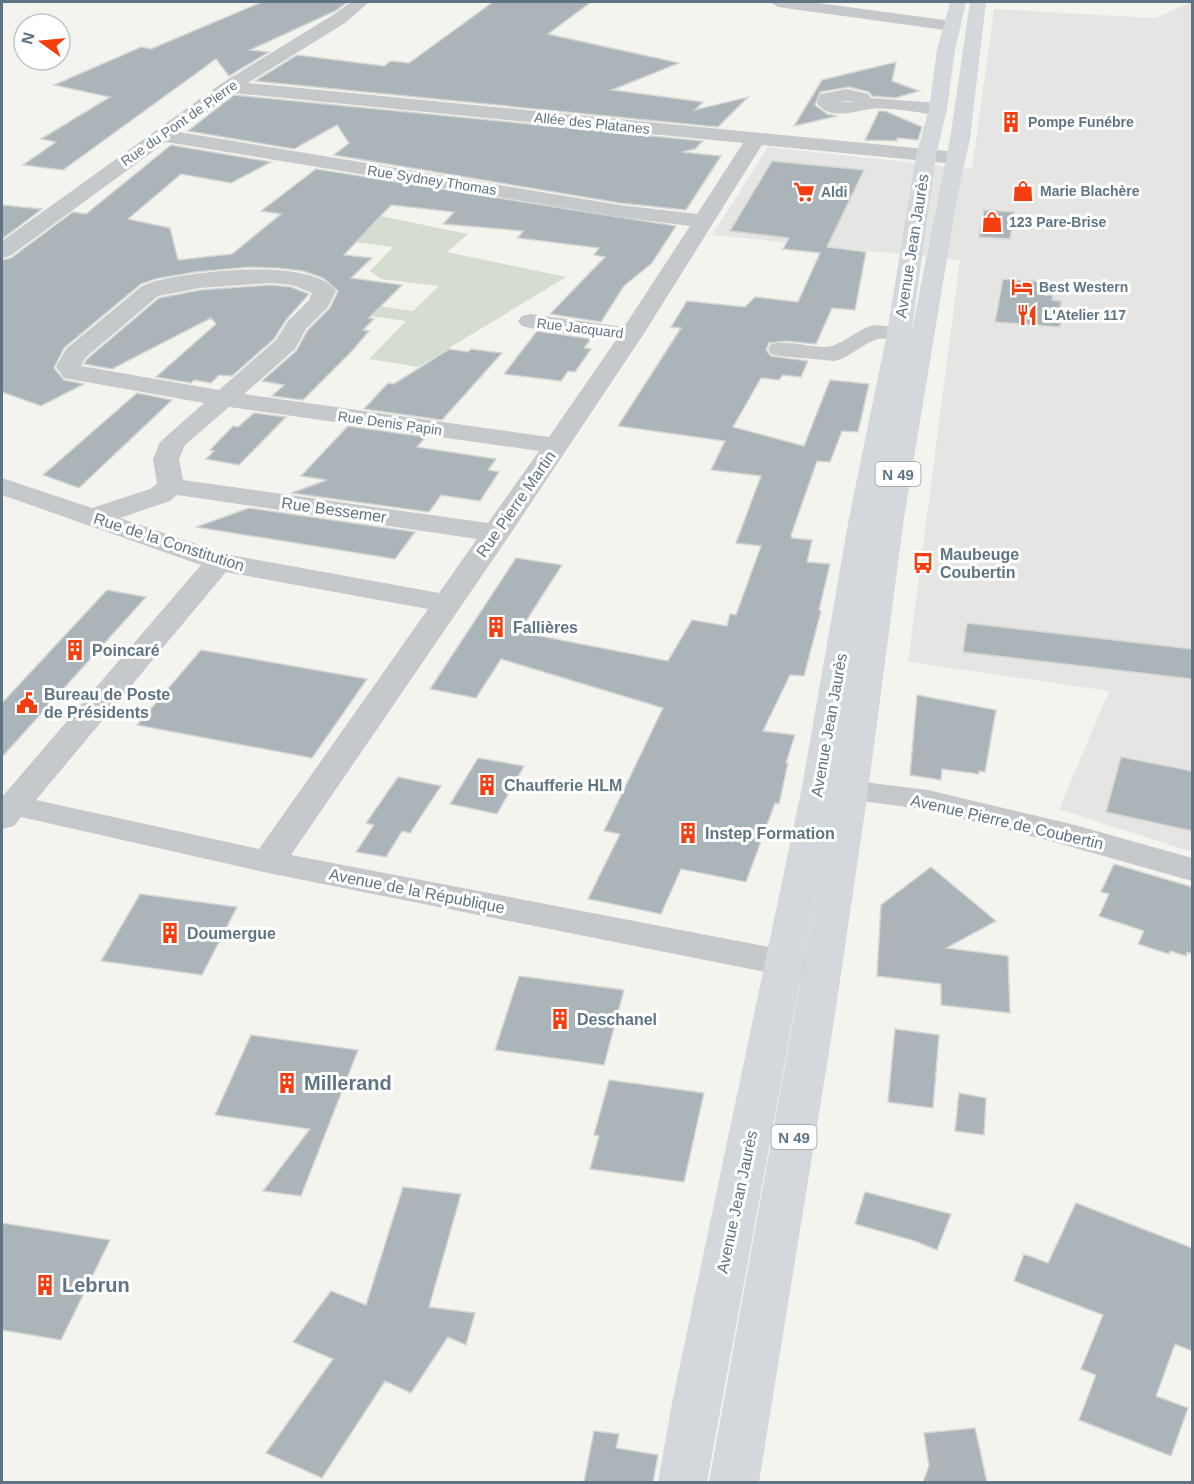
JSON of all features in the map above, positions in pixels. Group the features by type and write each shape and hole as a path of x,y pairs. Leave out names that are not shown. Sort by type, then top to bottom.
{"main road":[{"name":"Avenue Jean Jaurès","path":"835,789 863,518 899,333 926,156 938,109 958,2"},
{"name":"Avenue Jean Jaurès","path":"734,1482 803,967 835,789 890,518 956,158 973,51 978,2"},
{"name":"Avenue Jean Jaurès","path":"682,1482 696,1403 803,967"}],"street":[{"path":"778,2 952,26"},
{"path":"329,4 357,5"},
{"name":"Rue du Pont de Pierre","path":"2,251 229,87 357,5"},
{"name":"Allée des Platanes","path":"229,87 956,158"},
{"path":"866,103 938,109"},
{"name":"Rue Sydney Thomas","path":"161,135 620,211 704,221"},
{"name":"Rue Pierre Martin","path":"268,862 556,447 755,140"},
{"path":"91,518 160,495 171,486 166,459 173,442 224,399 286,344 296,326 320,302 324,291 317,284 257,275 163,286 150,291 75,354 68,367 73,373 88,377 224,399"},
{"name":"Rue Jacquard","path":"530,321 631,334"},
{"path":"780,349 835,354 874,332 899,333"},
{"name":"Rue Denis Papin","path":"224,399 556,447"},
{"name":"Rue de la Constitution","path":"2,486 219,562 447,603"},
{"name":"Rue Bessemer","path":"171,486 496,533"},
{"path":"7,812 219,562"},
{"name":"Avenue Pierre de Coubertin","path":"835,789 928,800 1063,833 1192,870"},
{"name":"Avenue de la République","path":"7,812 803,967"}],"shaded area":[{"path":"1192,2 1192,852 1059,809 1109,691 908,662 960,260 712,235 768,147 972,169 994,9 1155,18"},
{"path":"342,208 468,234 447,252 566,277 418,367 369,359 406,321 327,310 337,300 413,311 439,286 381,279 370,271 393,247 301,235"}],"building":[{"path":"262,2 348,2 335,11 250,50 269,52 229,76 216,59 63,170 23,165 56,142 41,139 110,97 54,85 141,47 151,49"},
{"path":"493,2 591,2 548,34 679,63 612,90 703,102 695,110 748,97 718,127 255,81 297,55 384,66 391,61 409,63"},
{"path":"896,62 892,81 919,91 895,98 872,96 869,92 849,87 820,92 815,105 827,114 837,116 794,126 822,80"},
{"path":"234,95 703,141 695,149 682,152 721,156 686,210 620,203 334,155 349,143 337,125 294,149 188,131"},
{"path":"879,111 885,111 922,127 918,140 897,138 897,141 865,140"},
{"path":"171,145 271,162 231,183 181,174 128,219 170,228 178,260 232,254 281,214 261,211 316,169 676,226 652,263 624,286 601,322 550,314 605,257 594,255 599,248 518,238 523,231 443,224 454,212 391,205 344,255 372,258 351,278 402,285 369,318 374,319 363,330 369,331 353,350 303,400 272,396 284,385 262,381 296,351 308,330 330,308 338,291 323,278 303,271 250,267 195,272 155,279 141,284 64,348 54,368 64,380 84,384 41,406 2,392 2,260 11,258 73,212 86,214"},
{"path":"772,161 864,170 827,247 866,252 855,310 832,308 816,344 786,341 769,343 766,350 771,356 808,361 801,377 783,375 779,380 761,378 733,427 804,446 830,380 869,384 858,432 842,431 830,462 817,461 791,535 792,538 812,540 807,562 830,564 819,610 821,611 804,676 790,675 763,731 795,735 786,763 788,763 779,804 775,803 746,882 681,869 661,914 588,899 620,834 604,831 663,708 501,659 476,698 430,689 516,558 562,565 519,632 668,661 692,620 727,626 730,614 736,615 761,546 736,543 761,476 711,470 725,441 618,426 681,328 671,327 687,301 745,307 755,297 798,302 820,253 783,249 789,238 730,231"},
{"path":"2,205 42,209 2,239"},
{"path":"984,210 1014,212 1010,239 979,237"},
{"path":"1003,279 1045,282 1045,295 1053,295 1052,300 1061,301 1060,327 995,322"},
{"path":"271,285 291,287 309,294 286,320 274,339 232,376 219,375 211,383 194,380 191,383 156,377 216,324 211,318 112,369 84,364 159,298 200,290"},
{"path":"537,331 591,339 584,348 591,349 575,372 568,371 561,381 504,374"},
{"path":"449,349 502,353 442,420 364,409 388,383 394,384"},
{"path":"137,393 172,400 79,488 43,475"},
{"path":"254,413 286,417 239,465 206,459 214,451 210,450 233,426 238,427"},
{"path":"348,426 426,437 417,447 496,459 488,470 499,472 480,501 441,495 429,512 291,493 327,480 301,476"},
{"path":"249,508 415,532 395,559 196,527"},
{"name":"Poincaré","path":"107,590 146,597 2,757 2,703"},
{"path":"967,623 1192,649 1192,679 963,652"},
{"path":"201,650 367,679 312,758 137,725"},
{"path":"917,695 996,710 985,772 979,771 979,774 942,769 941,780 910,775"},
{"path":"1121,757 1192,771 1192,831 1106,812"},
{"name":"Chaufferie HLM","path":"478,758 524,766 497,814 450,804"},
{"path":"398,777 441,786 410,833 402,831 386,857 356,852 374,825 366,823"},
{"path":"1114,864 1192,887 1192,954 1187,952 1186,956 1170,951 1169,954 1138,944 1144,931 1099,916 1109,894 1101,892"},
{"path":"931,867 996,921 946,948 1008,956 1010,1013 941,1005 941,984 877,976 881,905"},
{"name":"Doumergue","path":"140,894 237,907 202,975 101,961"},
{"name":"Deschanel","path":"519,976 624,990 604,1065 495,1050"},
{"path":"895,1029 939,1035 933,1108 888,1102"},
{"name":"Millerand","path":"251,1035 358,1050 301,1196 263,1191 310,1129 215,1115"},
{"path":"609,1080 704,1093 684,1182 590,1169 599,1136 594,1135"},
{"path":"959,1093 986,1098 984,1135 955,1131"},
{"path":"403,1187 461,1194 429,1307 475,1313 466,1345 448,1337 411,1393 385,1381 322,1478 266,1453 333,1359 293,1342 331,1291 366,1305"},
{"path":"865,1192 951,1214 937,1250 915,1241 855,1224"},
{"path":"1076,1203 1192,1248 1192,1351 1175,1344 1156,1396 1188,1408 1171,1456 1079,1420 1096,1375 1081,1369 1103,1315 1014,1281 1024,1254 1048,1263"},
{"name":"Lebrun","path":"2,1223 110,1240 61,1340 2,1330"},
{"path":"975,1428 987,1482 923,1482 929,1466 924,1433"},
{"path":"594,1431 619,1434 616,1448 658,1455 653,1482 584,1482"}],"place":[{"name":"Pompe Funébre","path":"1011,122"},
{"name":"Marie Blachère","path":"1023,191"},
{"name":"Aldi","path":"804,192"},
{"name":"123 Pare-Brise","path":"992,222"},
{"name":"Best Western","path":"1022,287"},
{"name":"L'Atelier 117","path":"1027,315"},
{"name":"Maubeuge Coubertin","path":"923,563"},
{"name":"Fallières","path":"496,627"},
{"name":"Poincaré","path":"75,650"},
{"name":"Bureau de Poste de Présidents","path":"27,703"},
{"name":"Chaufferie HLM","path":"487,785"},
{"name":"Instep Formation","path":"688,833"},
{"name":"Doumergue","path":"170,933"},
{"name":"Deschanel","path":"560,1019"},
{"name":"Millerand","path":"287,1083"},
{"name":"Lebrun","path":"45,1285"}]}
